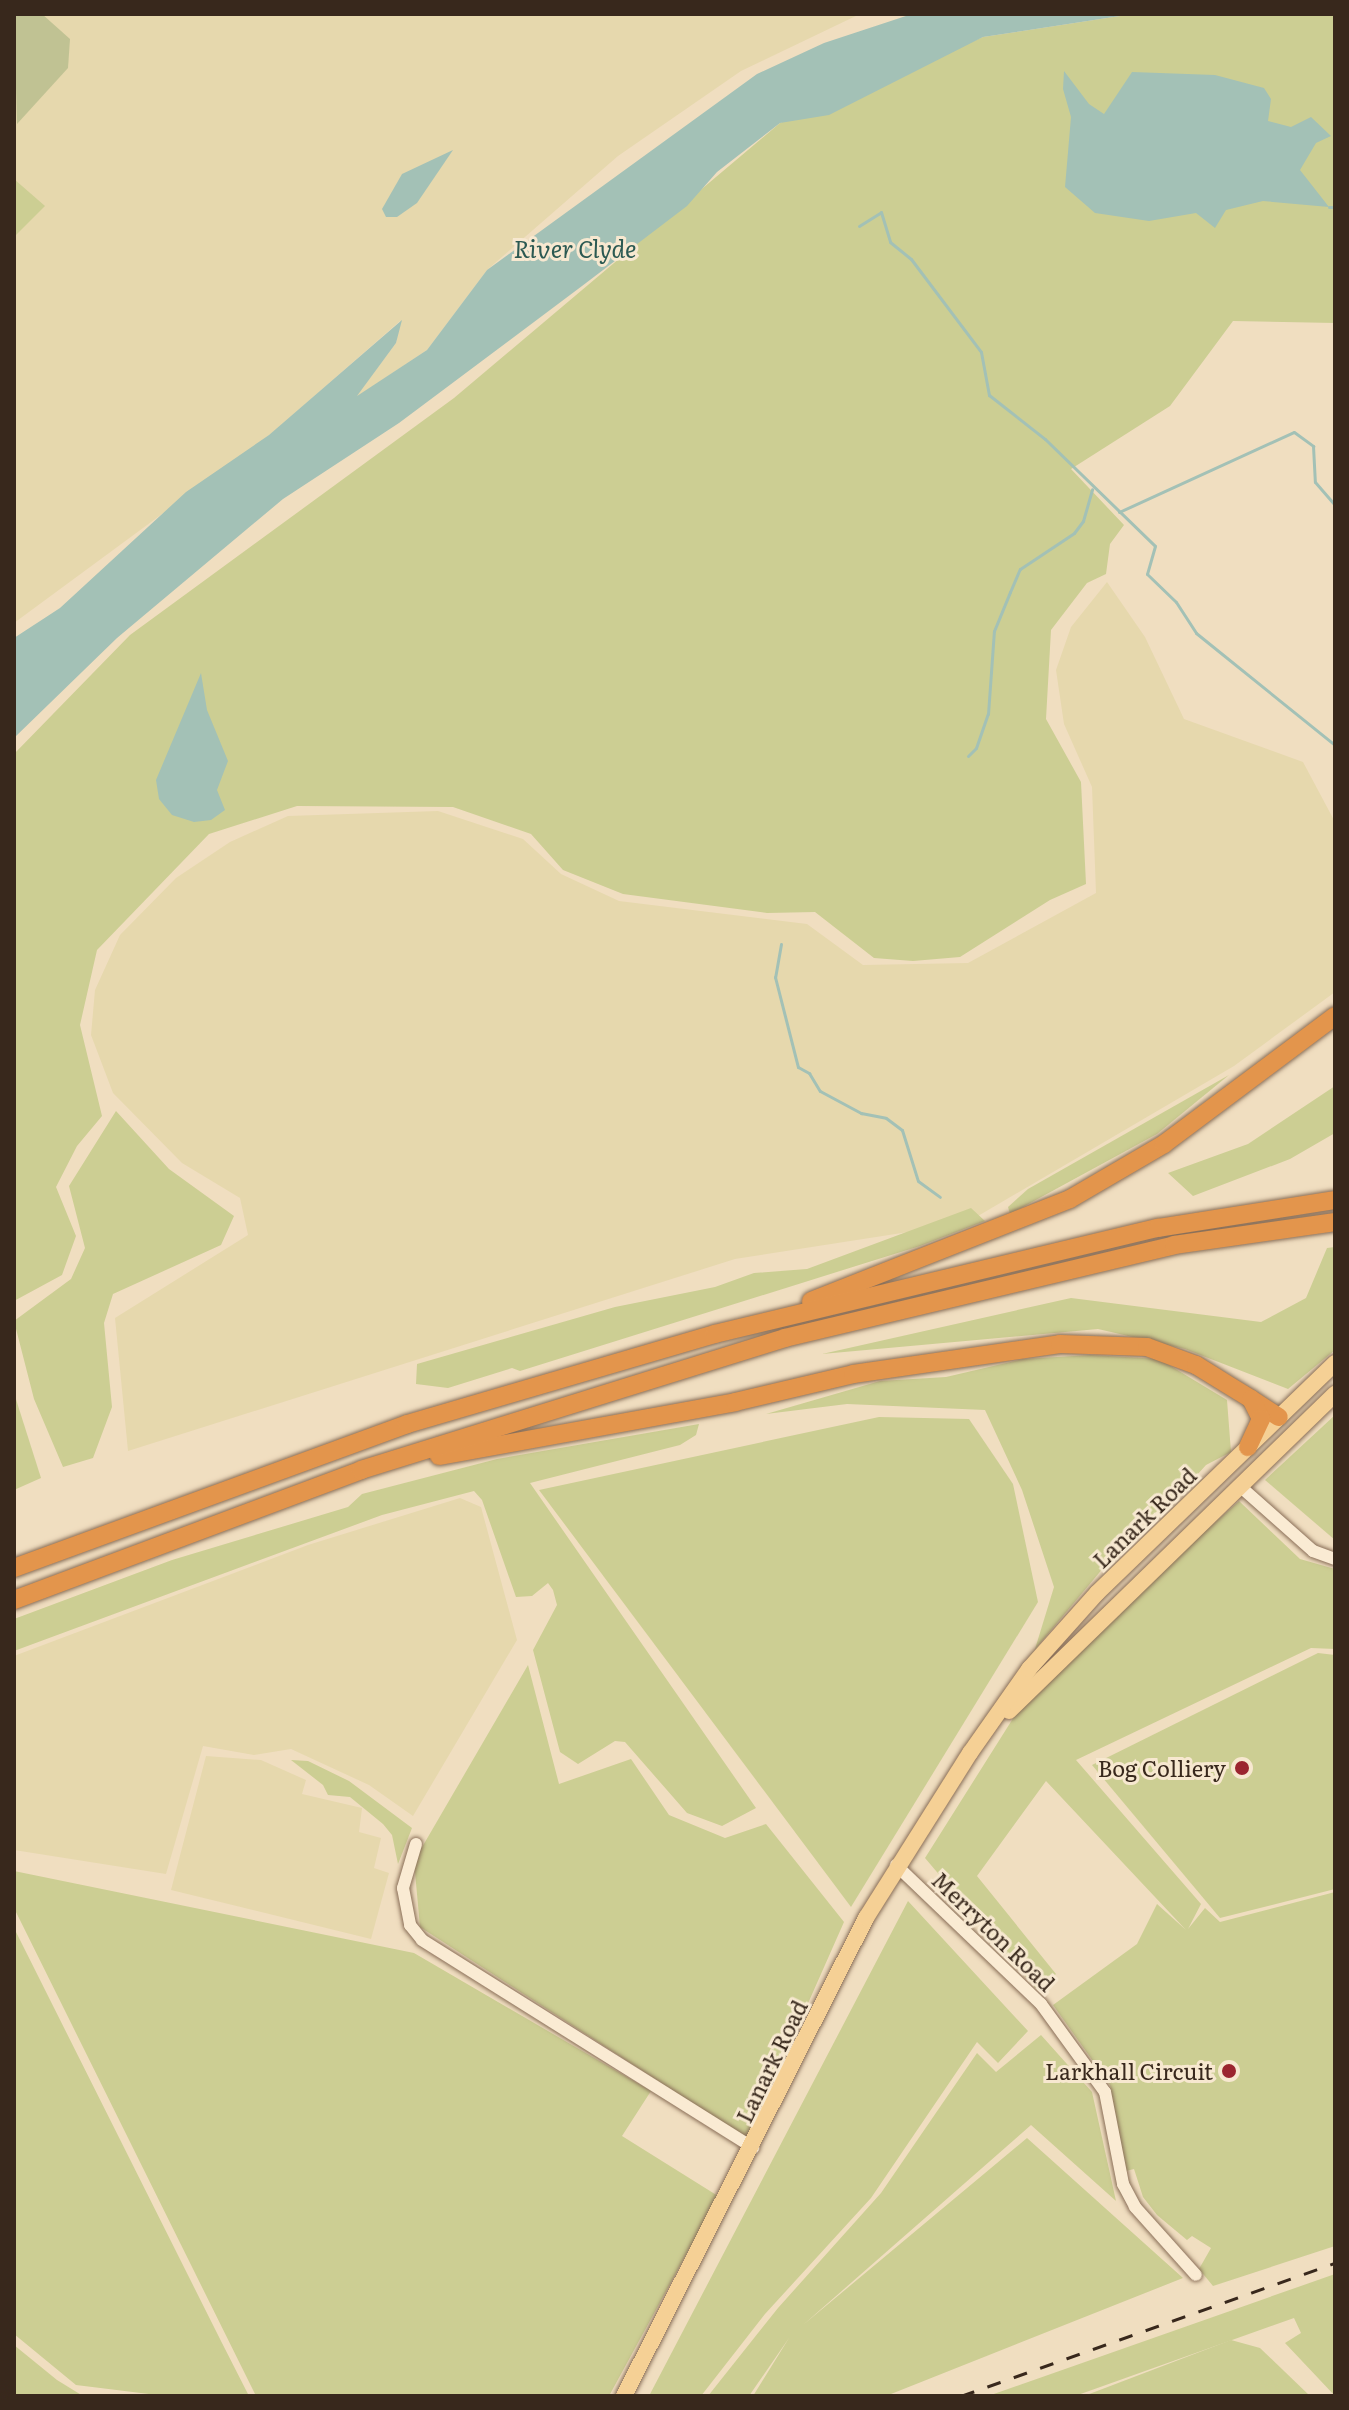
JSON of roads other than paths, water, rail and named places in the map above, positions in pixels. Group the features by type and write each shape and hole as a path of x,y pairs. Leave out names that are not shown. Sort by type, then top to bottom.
{"highway":[{"path":"737,1328 1070,1199 1164,1144 1335,1016"},
{"path":"14,1568 407,1424 737,1328 1158,1228 1335,1200"},
{"path":"14,1600 361,1470 785,1338 1174,1245 1335,1222"},
{"path":"361,1470 735,1402 853,1374 1060,1344 1147,1347 1196,1365 1279,1417"},
{"path":"1242,1454 1261,1419 1251,1399"}],"main road":[{"name":"Lanark Road","path":"624,2396 896,1865 970,1753 1029,1669 1097,1593 1335,1363"},
{"path":"1279,1417 1297,1420 1335,1387"},
{"name":"Lanark Road","path":"970,1753 1036,1682 1242,1488 1335,1394"},
{"path":"1242,1454 1242,1488"}],"street":[{"path":"1242,1488 1313,1551 1335,1559"},
{"path":"416,1844 403,1888 410,1925 422,1940 753,2148"},
{"name":"Merryton Road","path":"896,1865 1010,1970 1050,2016 1105,2092 1123,2184 1135,2207 1196,2275"}],"water":[{"name":"River Clyde","path":"912,14 1133,14 983,37 829,115 780,123 717,172 687,206 586,283 399,423 283,499 117,638 14,738 14,638 60,608 186,492 269,435 402,320 396,343 357,396 427,350 487,270 757,74 824,43"},
{"path":"1064,71 1089,104 1104,114 1132,72 1215,75 1264,88 1271,99 1268,121 1291,127 1311,117 1331,136 1316,143 1300,170 1329,207 1263,201 1226,210 1215,228 1196,213 1149,221 1095,213 1065,187 1071,117 1063,89"},
{"path":"453,150 417,203 397,217 386,217 382,209 402,174"},
{"path":"201,673 207,710 228,761 217,790 225,810 211,820 194,822 172,815 159,799 156,780"}],"waterway":[{"path":"1329,207 1335,207"},
{"path":"859,226 881,212 890,242 911,259 981,352 989,395 1045,439 1155,546 1147,574 1176,602 1196,633 1335,745"},
{"path":"1119,512 1294,432 1313,446 1315,482 1335,505"},
{"path":"968,756 976,748 988,714 994,631 1020,569 1074,533 1083,521 1092,489"},
{"path":"781,944 775,977 798,1067 809,1073 820,1091 861,1113 886,1118 902,1130 918,1181 940,1197"}],"railway":[{"path":"961,2396 1335,2263"}],"place":[{"name":"Bog Colliery","path":"1242,1768"},
{"name":"Larkhall Circuit","path":"1229,2071"}]}
